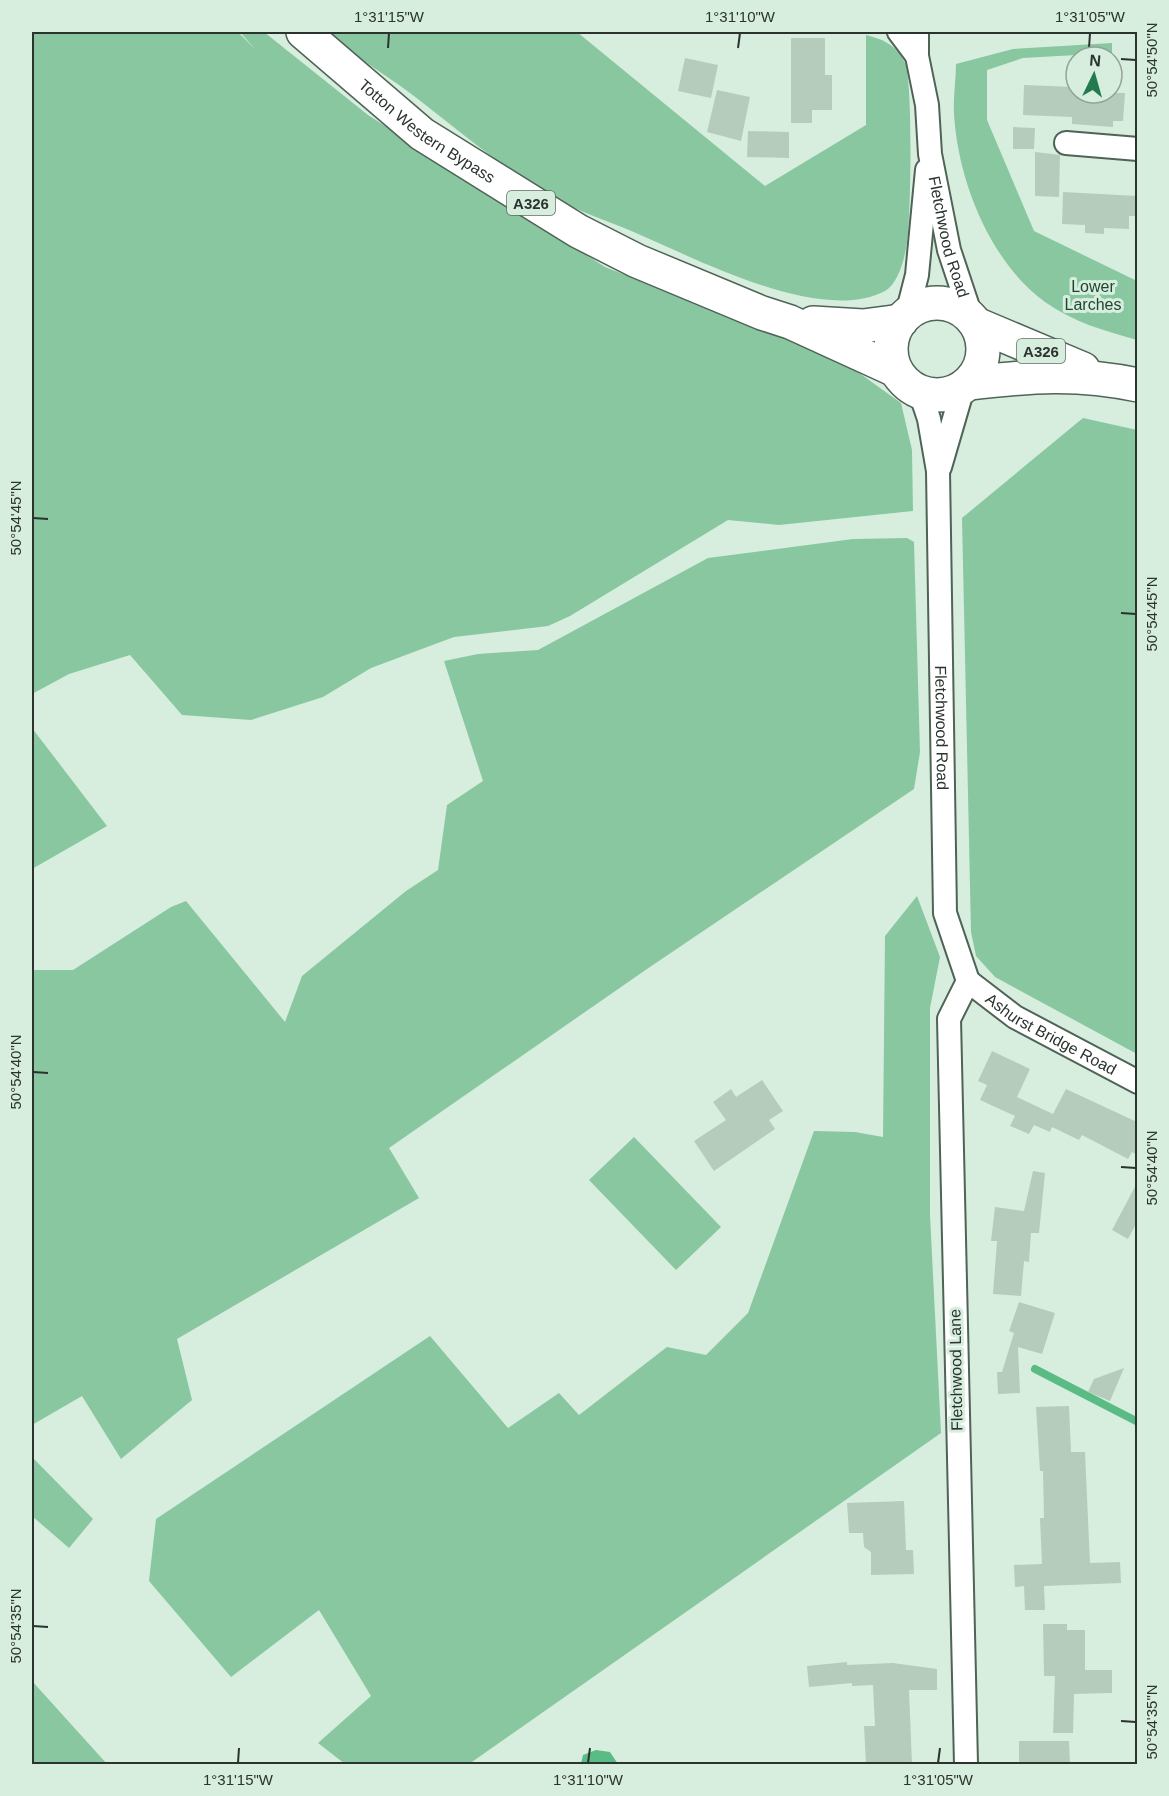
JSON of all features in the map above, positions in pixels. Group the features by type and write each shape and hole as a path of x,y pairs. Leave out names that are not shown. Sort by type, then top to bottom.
{"main road":[{"name":"Totton Western Bypass","path":"303,32 422,134 578,231 637,261 712,293 790,322 895,370"},
{"path":"940,303 958,308 974,321 983,344 983,355 976,375 966,386 949,394 934,395 910,387 895,370 891,349 895,329 904,317 923,306 940,303"},
{"name":"Totton Western Bypass","path":"790,322 863,326 904,317"},
{"name":"A326","path":"974,321 1122,382"},
{"name":"A326","path":"966,386 1042,374 1122,382"}],"street":[{"path":"898,32 917,56"},
{"name":"Fletchwood Road","path":"917,32 917,56 927,105 930,154 949,250 974,321"},
{"name":"Fletchwood Road","path":"927,105 933,70 932,32"},
{"path":"1066,143 1137,150"},
{"name":"Fletchwood Road","path":"904,317 916,274 930,154"},
{"name":"Fletchwood Road","path":"938,471 966,386"},
{"name":"Fletchwood Road","path":"920,392 929,419 938,471 945,913 969,981"},
{"name":"Ashurst Bridge Road","path":"969,981 1016,1017 1137,1082"},
{"name":"Fletchwood Lane","path":"966,1764 949,1019 969,981"}],"green space":[{"path":"32,32 238,32 255,49 240,32 264,32 368,115 605,267 841,360 901,403 912,450 913,511 779,525 728,520 570,616 548,626 454,637 371,668 323,697 251,720 182,715 130,655 69,674 32,694"},
{"path":"329,32 577,32 765,186 866,125 866,35 879,39 898,52 905,63 908,75 911,150 909,206 907,242 900,269 894,282 885,291 858,299 828,300 794,294 725,272 582,211 532,185"},
{"name":"Lower Larches","path":"1112,43 1112,45 1079,45"},
{"name":"Lower Larches","path":"1064,46 1064,56 1023,58 987,70 987,120 1034,231 1137,281 1137,340 1090,325 1045,302 1025,285 1008,265 980,218 962,166 957,140 954,114 956,64 1013,49"},
{"path":"1083,418 1137,430 1137,1054 995,977 976,956 971,932 962,518"},
{"path":"907,538 914,542 920,752 914,789 647,969 389,1148 419,1198 177,1339 192,1400 121,1459 82,1396 32,1425 32,970 73,970 171,907 186,901 285,1022 302,976 406,891 438,870 447,805 483,781 444,661 478,654 538,650 708,558 853,539"},
{"path":"32,728 107,826 32,869"},
{"path":"917,896 940,957 930,1008 930,1215 941,1433 469,1764 345,1764 318,1743 371,1696 319,1610 231,1677 149,1581 156,1519 430,1336 508,1428 559,1393 579,1415 667,1347 706,1355 748,1313 814,1131 855,1132 883,1137 885,936"},
{"path":"634,1137 721,1227 676,1270 589,1180"},
{"path":"32,1457 93,1519 69,1548 32,1516"},
{"path":"32,1681 107,1764 32,1764"}],"shaded area":[{"path":"596,1750 610,1752 618,1764 581,1764 583,1755"}],"building":[{"path":"791,38 825,38 825,75 832,75 832,110 812,110 812,123 791,123"},
{"path":"685,58 718,65 711,98 678,91"},
{"path":"1024,85 1064,87 1064,105 1124,105 1125,93 1123,121 1113,121 1113,127 1072,124 1072,117 1023,115"},
{"path":"717,90 750,97 741,141 707,132"},
{"path":"1013,127 1035,128 1034,149 1013,149"},
{"path":"748,131 789,132 789,158 747,157"},
{"path":"1035,152 1060,155 1059,197 1035,196"},
{"path":"1063,192 1137,196 1137,216 1129,216 1129,229 1104,228 1104,234 1085,233 1085,225 1062,224"},
{"path":"992,1051 1030,1069 1017,1097 1053,1114 1066,1089 1137,1122 1137,1155 1132,1152 1128,1159 1082,1135 1079,1140 1052,1127 1050,1132 1034,1125 1029,1134 1010,1126 1015,1116 980,1100 987,1085 978,1081"},
{"path":"762,1080 783,1111 769,1120 775,1129 714,1171 694,1141 726,1120 713,1102 731,1089 736,1097"},
{"path":"1033,1171 1045,1173 1039,1233 1031,1233 1029,1262 1024,1261 1021,1296 993,1294 997,1241 991,1241 995,1207 1024,1211"},
{"path":"1137,1183 1137,1222 1128,1239 1112,1230"},
{"path":"1019,1302 1055,1313 1042,1354 1018,1347 1020,1393 998,1394 997,1372 1002,1372 1014,1333 1009,1331"},
{"path":"1124,1368 1110,1401 1088,1392 1094,1379"},
{"path":"1069,1406 1071,1452 1085,1452 1090,1563 1120,1562 1121,1583 1044,1586 1045,1610 1025,1610 1024,1586 1015,1587 1014,1565 1042,1564 1040,1518 1044,1518 1043,1471 1040,1471 1036,1407"},
{"path":"904,1501 906,1550 913,1550 914,1574 871,1575 871,1552 864,1547 863,1533 849,1533 847,1503"},
{"path":"1043,1624 1067,1624 1067,1630 1085,1630 1085,1670 1112,1670 1112,1693 1074,1694 1073,1733 1053,1733 1055,1676 1044,1676"},
{"path":"847,1662 847,1665 893,1663 937,1669 937,1690 909,1690 912,1764 866,1764 864,1726 875,1726 873,1685 852,1686 852,1683 809,1687 807,1666"},
{"path":"1019,1741 1069,1741 1070,1764 1019,1764"}],"waterway":[{"path":"1035,1369 1138,1422"}]}
